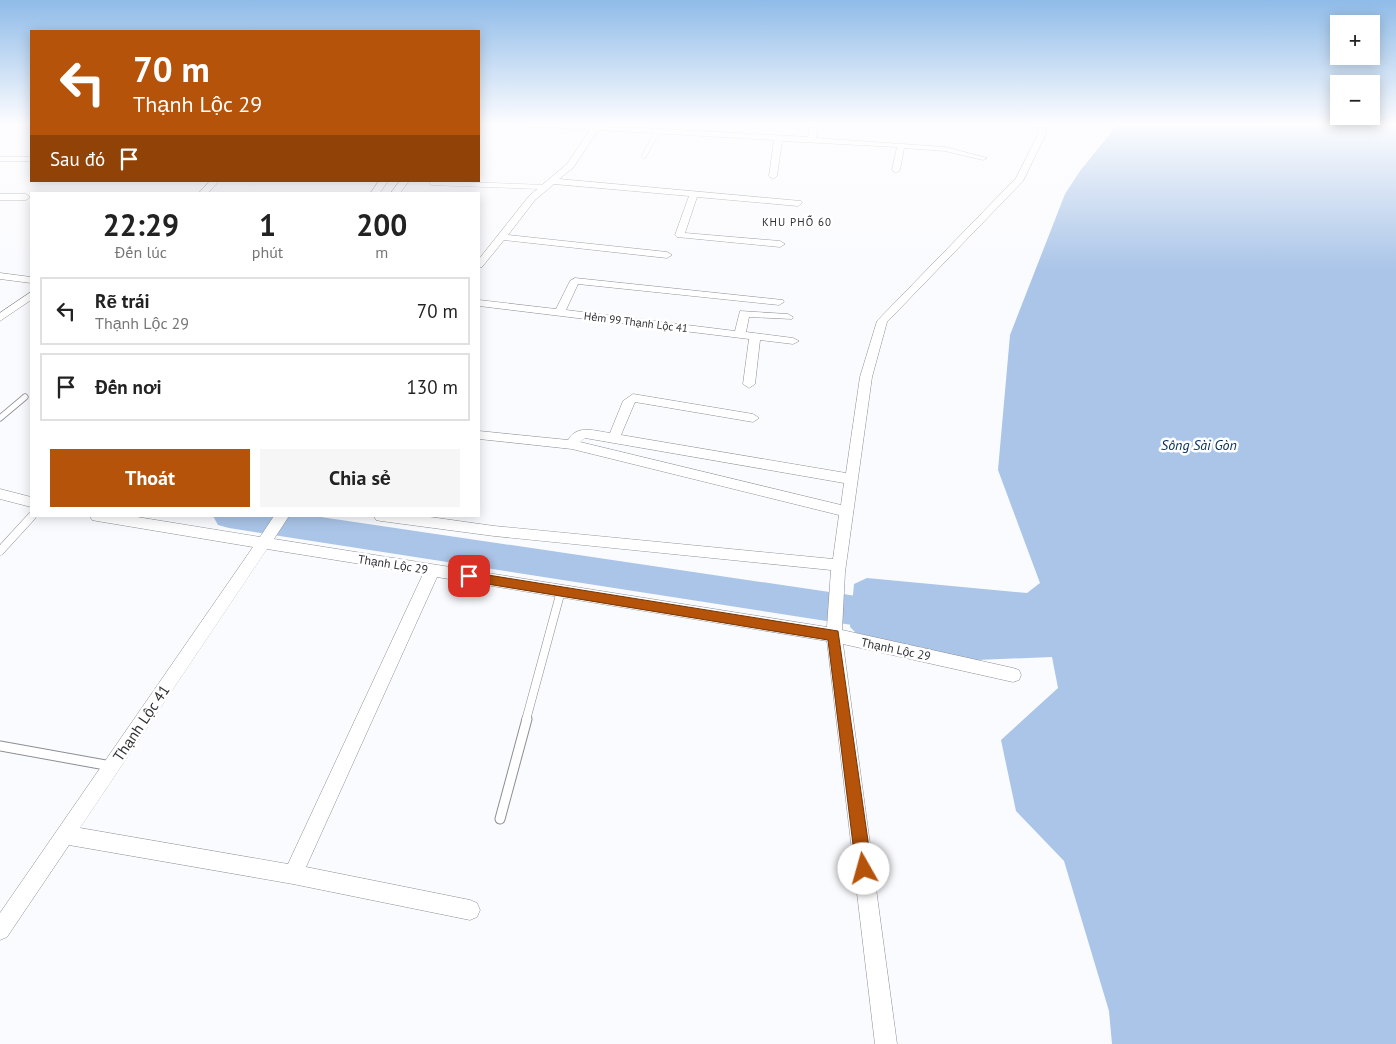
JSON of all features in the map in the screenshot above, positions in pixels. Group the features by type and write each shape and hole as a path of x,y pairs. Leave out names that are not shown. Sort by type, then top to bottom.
{"street":[{"path":"480,264 532,198 561,173"},
{"path":"886,1044 834,635 839,568 866,377 882,321 1020,179 1023,173"},
{"path":"204,192 214,182"},
{"path":"376,192 383,182"},
{"path":"396,192 404,182"},
{"path":"547,184 798,203"},
{"path":"694,194 680,235 780,244"},
{"path":"0,196 26,197"},
{"path":"502,237 667,255"},
{"path":"0,276 30,280"},
{"path":"559,313 575,281 778,302"},
{"path":"0,318 30,296"},
{"name":"Hẻm 99 Thạnh Lộc 41","path":"480,304 793,341"},
{"path":"740,335 744,313 788,317"},
{"path":"749,384 755,336"},
{"path":"614,438 629,401 634,398 753,418"},
{"path":"572,445 576,437 583,432 852,480"},
{"path":"480,436 572,445 847,512"},
{"path":"0,494 30,502"},
{"name":"Thạnh Lộc 29","path":"103,517 834,635 1013,675"},
{"name":"Thạnh Lộc 41","path":"0,930 281,517"},
{"path":"389,517 494,531 839,568"},
{"path":"293,874 432,570"},
{"path":"65,835 293,874 470,910"}],"lane":[{"path":"432,183 547,184"},
{"path":"0,418 25,397"},
{"path":"0,551 31,517"},
{"path":"500,818 561,591"},
{"path":"0,746 111,766"}],"water":[{"name":"Sông Sài Gòn","path":"1079,173 1396,173 1396,1044 1112,1044 1109,1011 1064,861 1016,811 1001,740 1058,688 1052,657 977,660 861,638 850,627 854,584 867,578 1027,593 1040,583 998,470 1010,335 1065,194"}],"waterway":[{"path":"236,517 897,617"}],"district":[{"name":"KHU PHỐ 60","path":"797,222"}],"route":[{"path":"469,576 834,635 864,869"}]}
